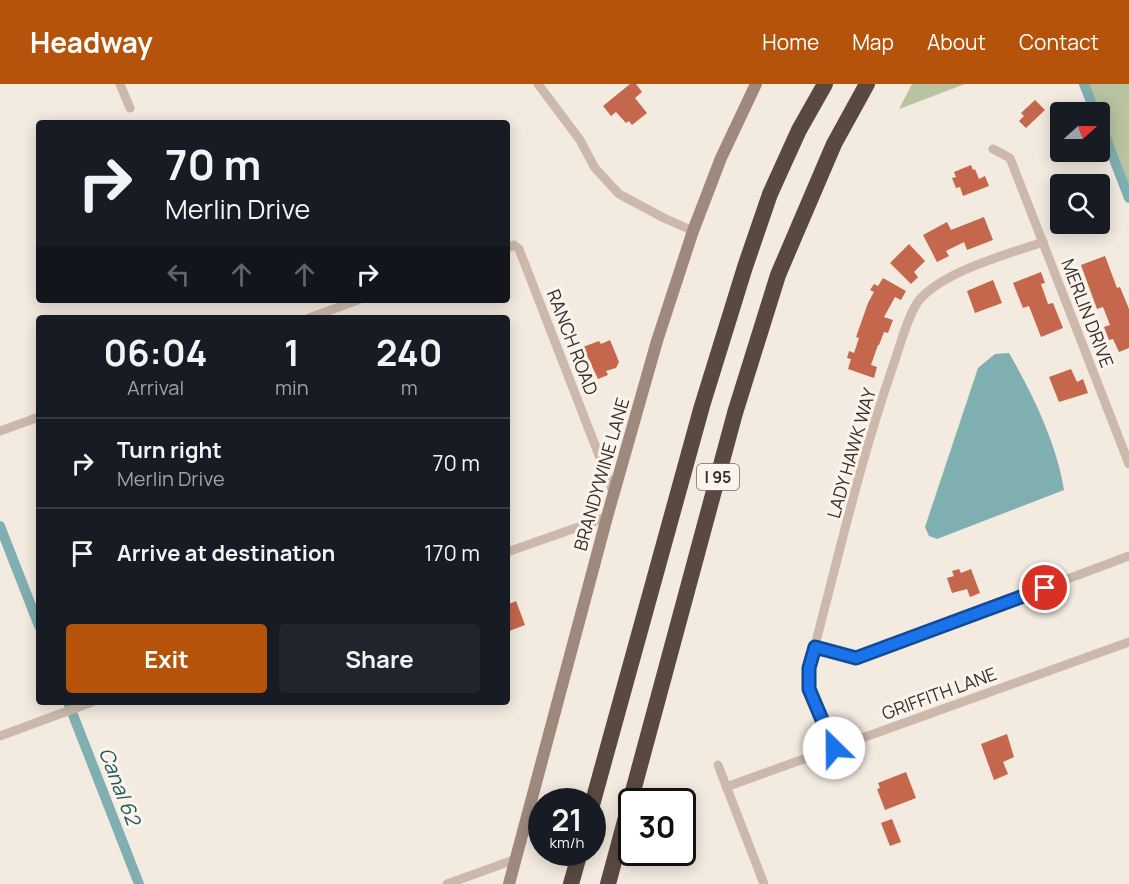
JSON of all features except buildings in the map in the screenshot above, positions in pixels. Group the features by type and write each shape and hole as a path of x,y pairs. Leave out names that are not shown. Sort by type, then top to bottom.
{"highway":[{"name":"I 95","path":"597,788 702,406 745,267 770,194 799,130 825,84"},
{"name":"I 95","path":"608,884 735,412 778,275 834,144 867,84"},
{"path":"571,884 576,866"}],"street":[{"path":"120,84 130,108"},
{"path":"538,84 580,140 595,168 619,194 693,231"},
{"name":"BRANDYWINE LANE","path":"509,884 607,517 657,341 693,231 721,158 756,84"},
{"name":"MERLIN DRIVE","path":"993,149 1010,158 1129,464"},
{"name":"LADY HAWK WAY","path":"834,748 809,689 809,668 879,408 903,337 919,300 936,285 952,275 1043,242"},
{"name":"RANCH ROAD","path":"510,247 514,245 519,249 614,494"},
{"path":"317,315 350,303"},
{"path":"0,431 36,418"},
{"path":"510,551 607,517"},
{"path":"815,647 856,658 1129,556"},
{"name":"GRIFFITH LANE","path":"726,787 1129,642"},
{"path":"0,736 83,705"},
{"path":"718,765 764,884"},
{"path":"447,884 516,859"}],"green space":[{"path":"912,84 965,84 899,109"},
{"path":"1088,84 1129,84 1129,192 1110,142 1110,102 1095,102"}],"water":[{"path":"1009,353 1042,419 1055,454 1064,490 937,539 929,536 925,527 978,368 995,354"}],"waterway":[{"path":"1084,84 1091,102"},
{"path":"1110,149 1129,198"},
{"name":"Canal 62","path":"0,526 36,618"},
{"name":"Canal 62","path":"69,705 139,884"}],"route":[{"path":"834,748 809,689 809,668 815,647 856,658 1045,588"}]}
